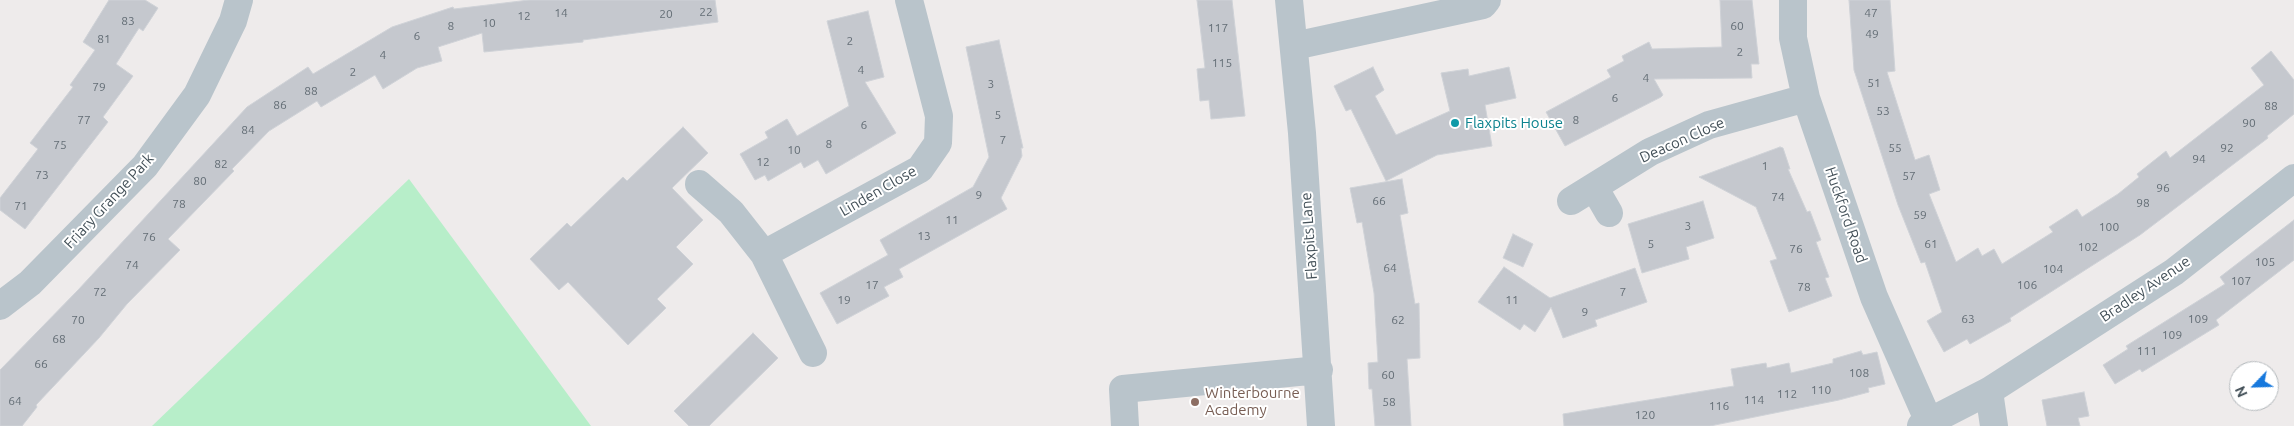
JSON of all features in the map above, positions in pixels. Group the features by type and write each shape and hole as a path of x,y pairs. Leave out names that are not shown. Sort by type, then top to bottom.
{"street":[{"name":"Friary Grange Park","path":"0,306 30,283 145,166 197,95 233,22 239,0"},
{"name":"Linden Close","path":"775,248 920,169 938,143 939,116 910,0"},
{"name":"Flaxpits Lane","path":"1289,0 1302,133 1322,426"},
{"path":"1294,46 1483,5 1487,0"},
{"name":"Huckford Road","path":"1793,0 1793,38 1806,98 1874,297 1925,424"},
{"name":"Deacon Close","path":"1609,213 1583,194 1650,152 1709,125 1806,98"},
{"name":"Bradley Avenue","path":"1925,424 1989,391 2174,272 2294,178"},
{"path":"699,184 775,248 813,353"},
{"path":"1126,426 1123,389 1319,370"},
{"path":"1989,391 1994,426"}],"green space":[{"path":"409,179 591,426 152,426"}],"building":[{"path":"109,0 145,0 158,8 143,31 139,28 116,64 133,76 103,117 108,122 25,229 0,210 0,198 38,149 30,143 73,87 70,85 95,50 83,42"},
{"path":"529,0 715,0 718,22 583,40 583,42 484,52 482,33 438,47 442,61 417,68 383,89 375,75 321,107 317,101 269,131 232,169 234,171 168,239 180,250 127,304 99,338 36,405 37,407 22,426 0,426 0,370 78,290 247,107 308,67 313,74 392,27 453,7 454,9"},
{"path":"1197,0 1232,0 1245,116 1211,119 1209,100 1200,101 1197,69 1205,68"},
{"path":"1720,0 1752,0 1759,64 1751,64 1752,78 1654,79 1663,95 1661,97 1565,146 1546,112 1611,77 1607,70 1624,61 1622,56 1649,42 1652,49 1722,47"},
{"path":"1849,0 1890,0 1895,71 1887,72 1915,160 1929,155 1940,190 1929,194 1956,262 1978,248 1982,256 1994,249 2002,264 2053,232 2049,227 2077,209 2082,217 2118,194 2139,177 2137,174 2166,151 2170,158 2264,85 2251,68 2271,51 2294,80 2294,114 2267,136 2268,138 2140,235 2010,318 2011,321 1970,344 1967,339 1944,352 1927,321 1942,312 1925,262 1921,263 1898,205 1854,70"},
{"path":"868,11 884,77 865,82 896,133 826,174 818,160 804,168 801,162 768,181 765,175 755,180 740,154 768,138 765,132 787,119 797,136 849,106 827,21"},
{"path":"999,40 1023,148 1021,148 1022,156 1001,198 1007,209 899,269 903,277 884,287 889,296 837,324 820,293 888,255 880,240 973,187 989,157 966,47"},
{"name":"Flaxpits House","path":"1373,67 1384,90 1375,96 1396,135 1450,111 1441,73 1468,69 1469,76 1509,67 1516,98 1485,105 1492,146 1437,155 1386,181 1351,109 1346,111 1334,86"},
{"path":"683,127 708,153 672,188 703,220 676,247 693,264 657,299 666,308 628,345 568,282 559,290 530,259 567,223 571,227 623,177 627,181"},
{"path":"1780,147 1783,148 1790,169 1788,169 1807,212 1810,211 1821,240 1816,242 1829,277 1825,278 1832,296 1789,312 1770,261 1777,259 1756,207 1699,177"},
{"path":"1402,179 1408,213 1400,215 1415,304 1419,303 1420,358 1407,359 1411,426 1375,426 1372,389 1369,389 1368,363 1378,362 1374,293 1362,222 1357,223 1350,188"},
{"path":"1703,201 1714,238 1686,247 1689,259 1642,273 1628,224"},
{"path":"2294,220 2294,260 2216,320 2219,325 2142,372 2140,369 2115,384 2103,365 2128,349 2126,346 2225,284 2220,277"},
{"path":"1513,234 1533,244 1523,267 1503,258"},
{"path":"1504,267 1550,298 1635,268 1647,302 1595,320 1597,326 1563,338 1551,307 1535,332 1524,324 1520,330 1478,302"},
{"path":"753,333 778,358 709,426 689,426 674,411"},
{"path":"1861,351 1863,355 1877,352 1885,384 1868,388 1869,392 1839,400 1710,426 1564,426 1563,414 1734,386 1731,369 1766,363 1767,368 1789,363 1791,373 1833,363 1833,359"},
{"path":"2084,392 2089,416 2078,418 2080,426 2047,426 2042,400"}],"place":[{"name":"Flaxpits House","path":"1455,123"},
{"name":"Winterbourne Academy","path":"1195,402"}]}
